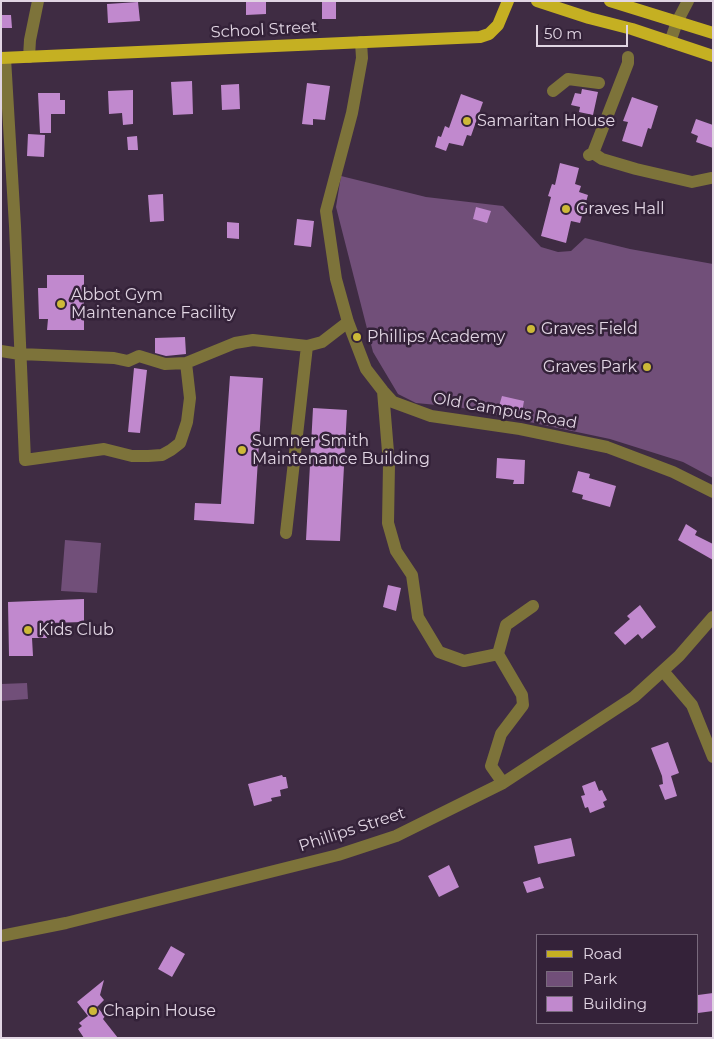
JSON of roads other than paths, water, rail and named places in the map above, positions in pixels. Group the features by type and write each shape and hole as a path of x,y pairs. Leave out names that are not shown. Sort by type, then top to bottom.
{"main road":[{"name":"School Street","path":"3,58 484,36 489,34 498,24 508,1"},
{"path":"537,1 713,56"},
{"path":"610,1 713,33"}],"street":[{"path":"29,57 30,40 38,1"},
{"path":"670,42 677,22 688,1"},
{"name":"Old Campus Road","path":"361,42 362,58 352,113 326,211 336,279 348,322 366,368 383,391 393,402 431,416 520,429 608,447 673,472 713,492"},
{"path":"628,57 628,63 591,154 636,169 692,182 710,178"},
{"path":"3,58 16,235 25,460 104,448 132,456 162,454 171,450 180,443 187,422 190,398 186,363"},
{"path":"552,91 568,79 599,83"},
{"path":"1,351 20,354 114,358 128,361 139,356 164,364 186,363 235,343 252,340 307,346 322,342 348,322"},
{"path":"286,533 307,346"},
{"path":"383,391 389,464 388,523 396,550 412,575 418,617 438,652 464,661 498,654"},
{"path":"503,783 491,766 501,734 523,705 522,695 498,654 506,625 533,606"},
{"name":"Phillips Street","path":"1,936 66,923 338,855 396,836 503,783 634,696 680,656 713,617"},
{"path":"663,671 692,706 713,757"}],"place":[{"name":"Samaritan House","path":"467,121"},
{"name":"Graves Hall","path":"566,209"},
{"name":"Abbot Gym Maintenance Facility","path":"61,304"},
{"name":"Graves Field","path":"531,329"},
{"name":"Phillips Academy","path":"357,337"},
{"name":"Graves Park","path":"647,367"},
{"name":"Sumner Smith Maintenance Building","path":"242,450"},
{"name":"Kids Club","path":"28,630"},
{"name":"Chapin House","path":"93,1011"}]}
